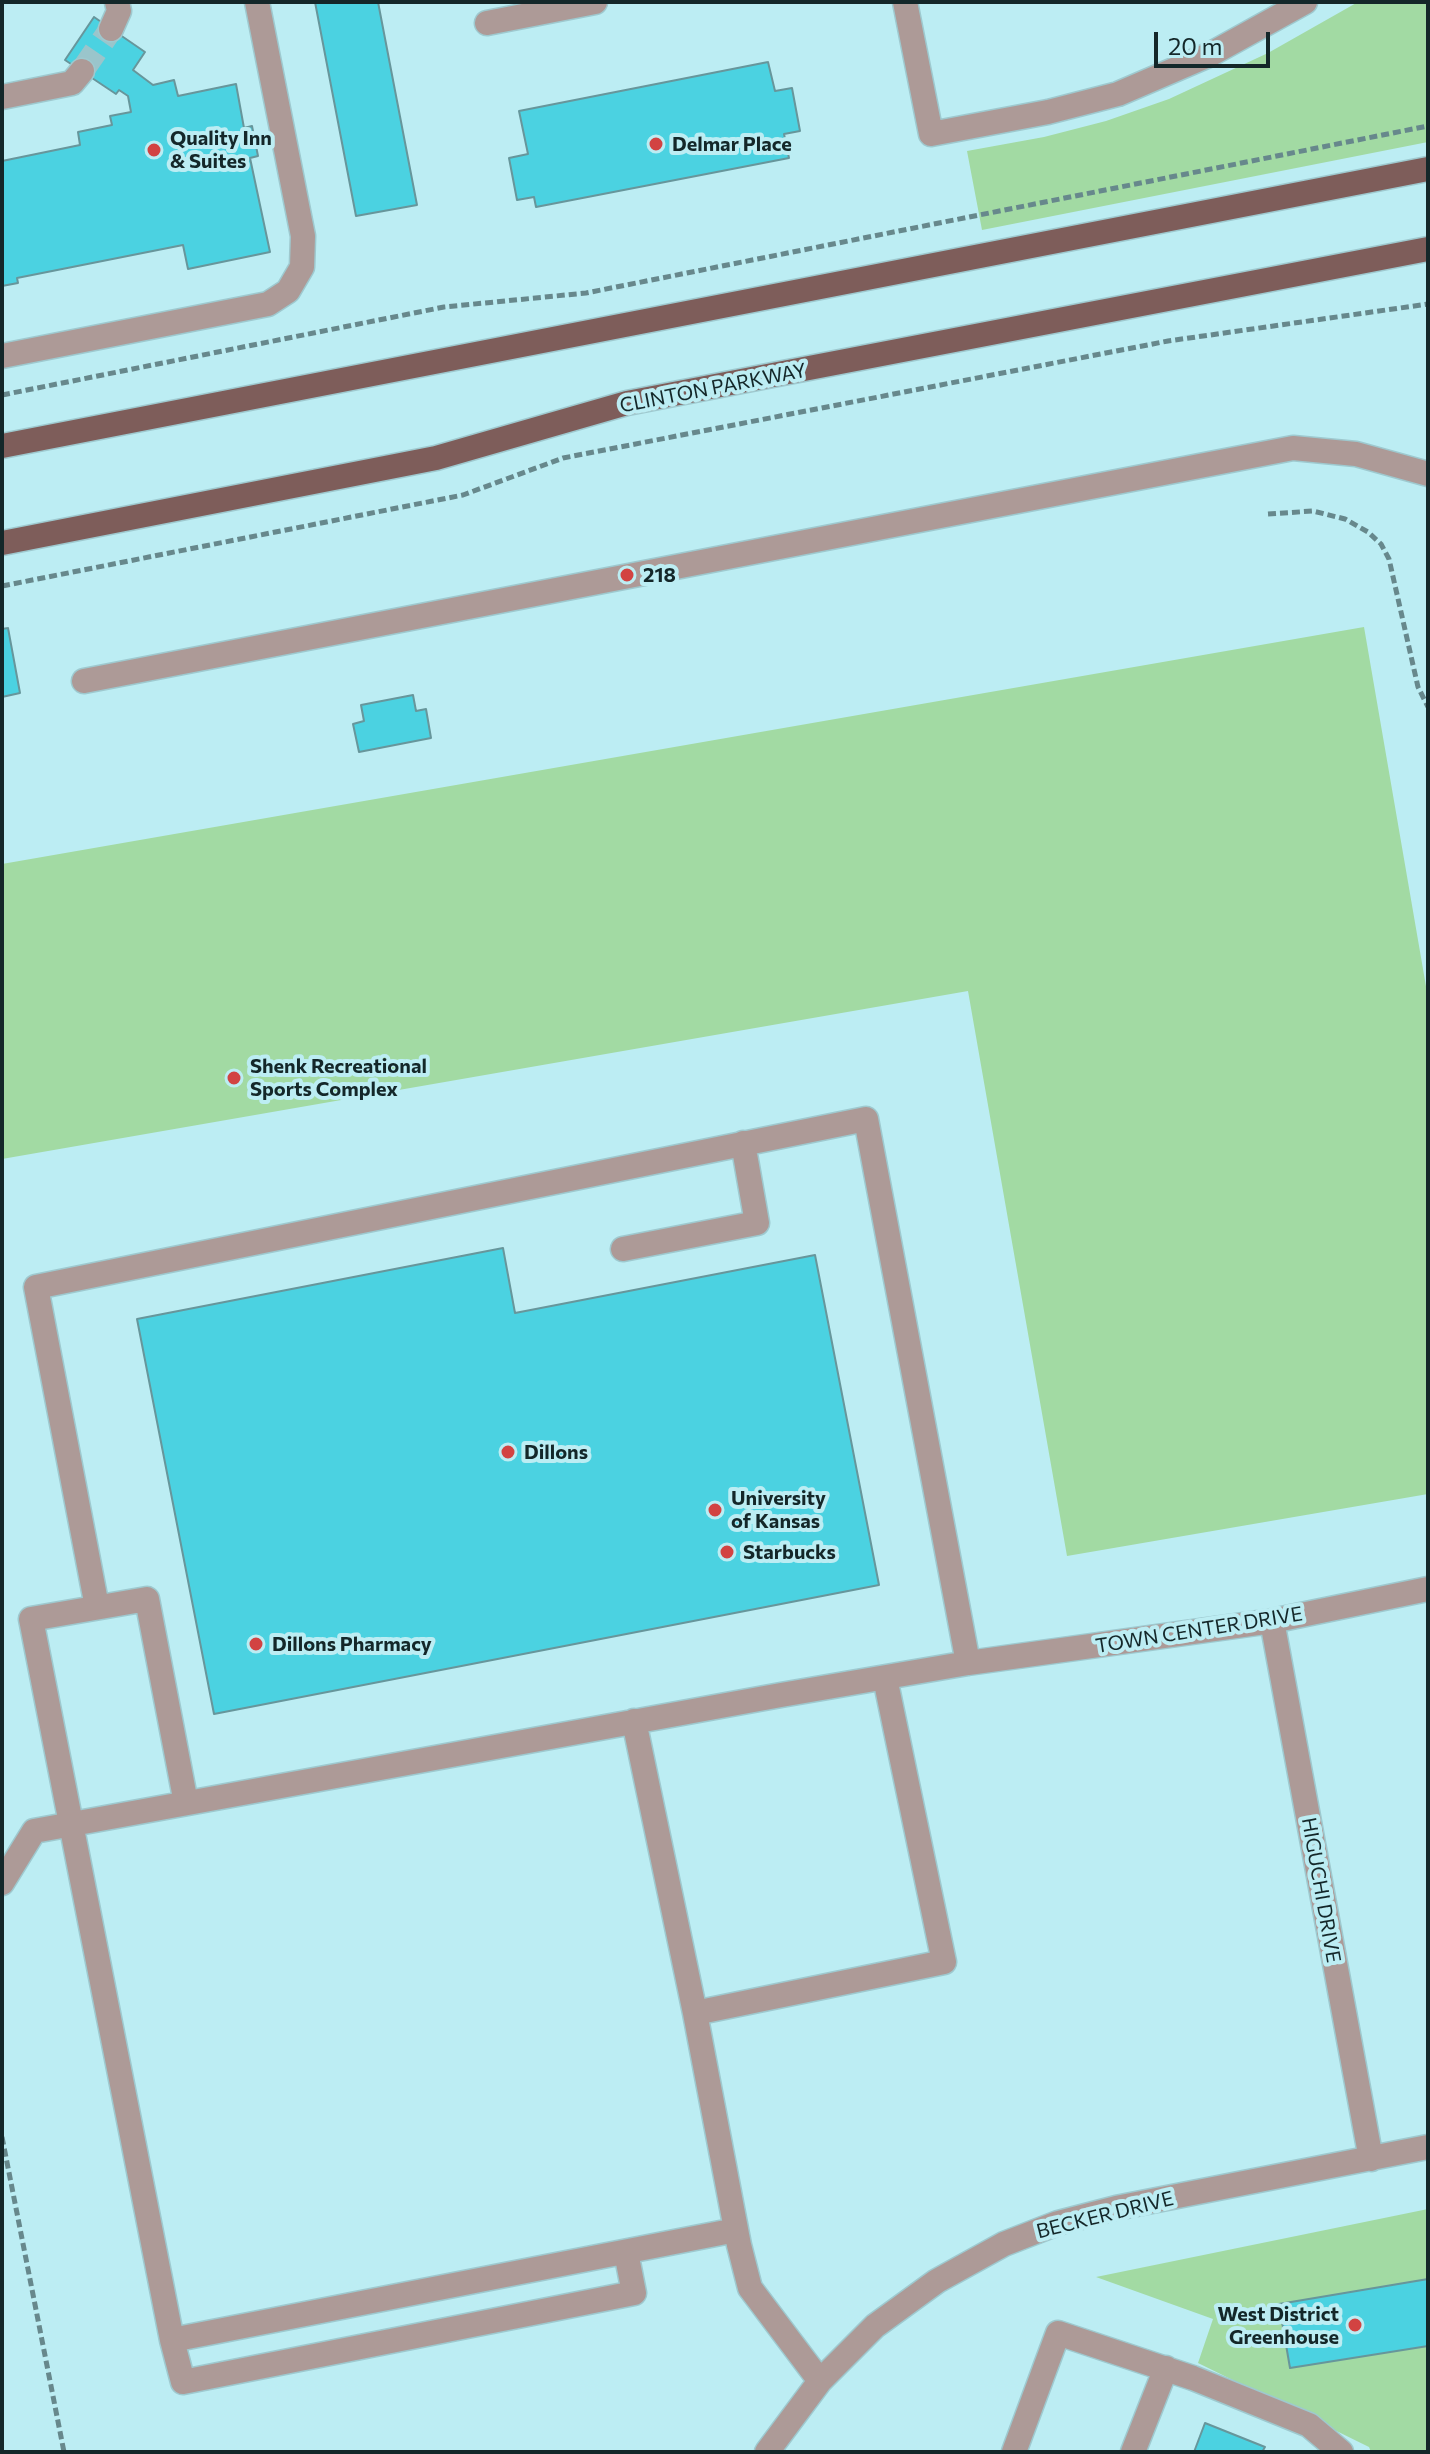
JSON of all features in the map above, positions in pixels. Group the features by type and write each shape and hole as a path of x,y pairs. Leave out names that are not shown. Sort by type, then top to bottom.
{"main road":[{"path":"2,446 1428,169"},
{"name":"CLINTON PARKWAY","path":"2,543 436,458 627,403 1428,249"}],"street":[{"path":"111,29 119,11 117,2"},
{"path":"2,356 268,304 288,291 302,267 303,236 257,2"},
{"path":"487,23 595,2"},
{"path":"905,2 931,134 1048,112 1118,94 1211,54 1267,12 1305,2"},
{"path":"2,97 72,83 82,71"},
{"path":"84,681 1293,448 1356,454 1428,474"},
{"path":"97,1607 36,1287 866,1119 968,1663"},
{"path":"623,1249 757,1223 743,1143"},
{"name":"TOWN CENTER DRIVE","path":"2,1883 34,1831 968,1663 1272,1621 1428,1589"},
{"path":"186,1803 147,1599 31,1619 172,2340 183,2382 634,2293 626,2252"},
{"name":"HIGUCHI DRIVE","path":"1272,1621 1371,2159"},
{"path":"695,2013 944,1962 885,1678"},
{"path":"634,1721 750,2288 820,2381"},
{"name":"BECKER DRIVE","path":"767,2452 820,2381 875,2326 937,2281 1004,2244 1058,2223 1116,2208 1428,2147"},
{"path":"172,2340 736,2230"},
{"path":"1014,2452 1058,2333 1166,2368 1309,2425 1341,2452"},
{"path":"1133,2452 1166,2368"}],"path":[{"path":"2,395 444,307 553,298 601,290 1428,126"},
{"path":"2,586 463,495 563,458 1168,341 1428,304"},
{"path":"1268,514 1313,511 1345,519 1368,532 1381,544 1389,559 1418,687 1428,707"},
{"path":"2,2137 64,2452"}],"green space":[{"path":"1358,2 1428,2 1428,142 982,230 967,151 1044,137 1106,121 1169,99 1268,53"},
{"name":"Shenk Recreational Sports Complex","path":"1364,627 1428,998 1428,1494 1067,1556 968,991 2,1159 2,864"},
{"path":"1428,2209 1428,2452 1371,2452 1369,2447 1198,2363 1213,2319 1096,2277"}],"building":[{"path":"315,2 378,2 417,205 356,216"},
{"name":"Quality Inn & Suites","path":"94,17 145,52 133,70 153,85 174,80 178,96 236,84 244,128 252,126 258,156 250,158 270,252 188,269 183,245 17,278 18,283 2,286 2,161 80,145 78,132 112,125 110,116 131,112 128,96 119,90 116,94 65,60"},
{"name":"Delmar Place","path":"768,62 775,91 792,88 800,131 784,134 789,158 536,207 534,197 517,200 509,158 528,154 519,111"},
{"path":"8,628 20,693 2,697 2,629"},
{"path":"413,695 416,711 426,709 431,738 359,752 353,724 364,721 361,705"},
{"name":"Dillons","path":"503,1248 515,1313 815,1255 879,1585 214,1714 137,1319"},
{"name":"West District Greenhouse","path":"1428,2279 1428,2346 1290,2368 1279,2304"},
{"path":"1205,2423 1265,2447 1262,2452 1194,2452"}],"tunnel":[{"path":"82,71 111,29"}],"place":[{"name":"Delmar Place","path":"656,144"},
{"name":"Quality Inn & Suites","path":"154,150"},
{"name":"218","path":"627,575"},
{"name":"Shenk Recreational Sports Complex","path":"234,1078"},
{"name":"Dillons","path":"508,1452"},
{"name":"University of Kansas","path":"715,1510"},
{"name":"Starbucks","path":"727,1552"},
{"name":"Dillons Pharmacy","path":"256,1644"},
{"name":"West District Greenhouse","path":"1355,2325"}]}
